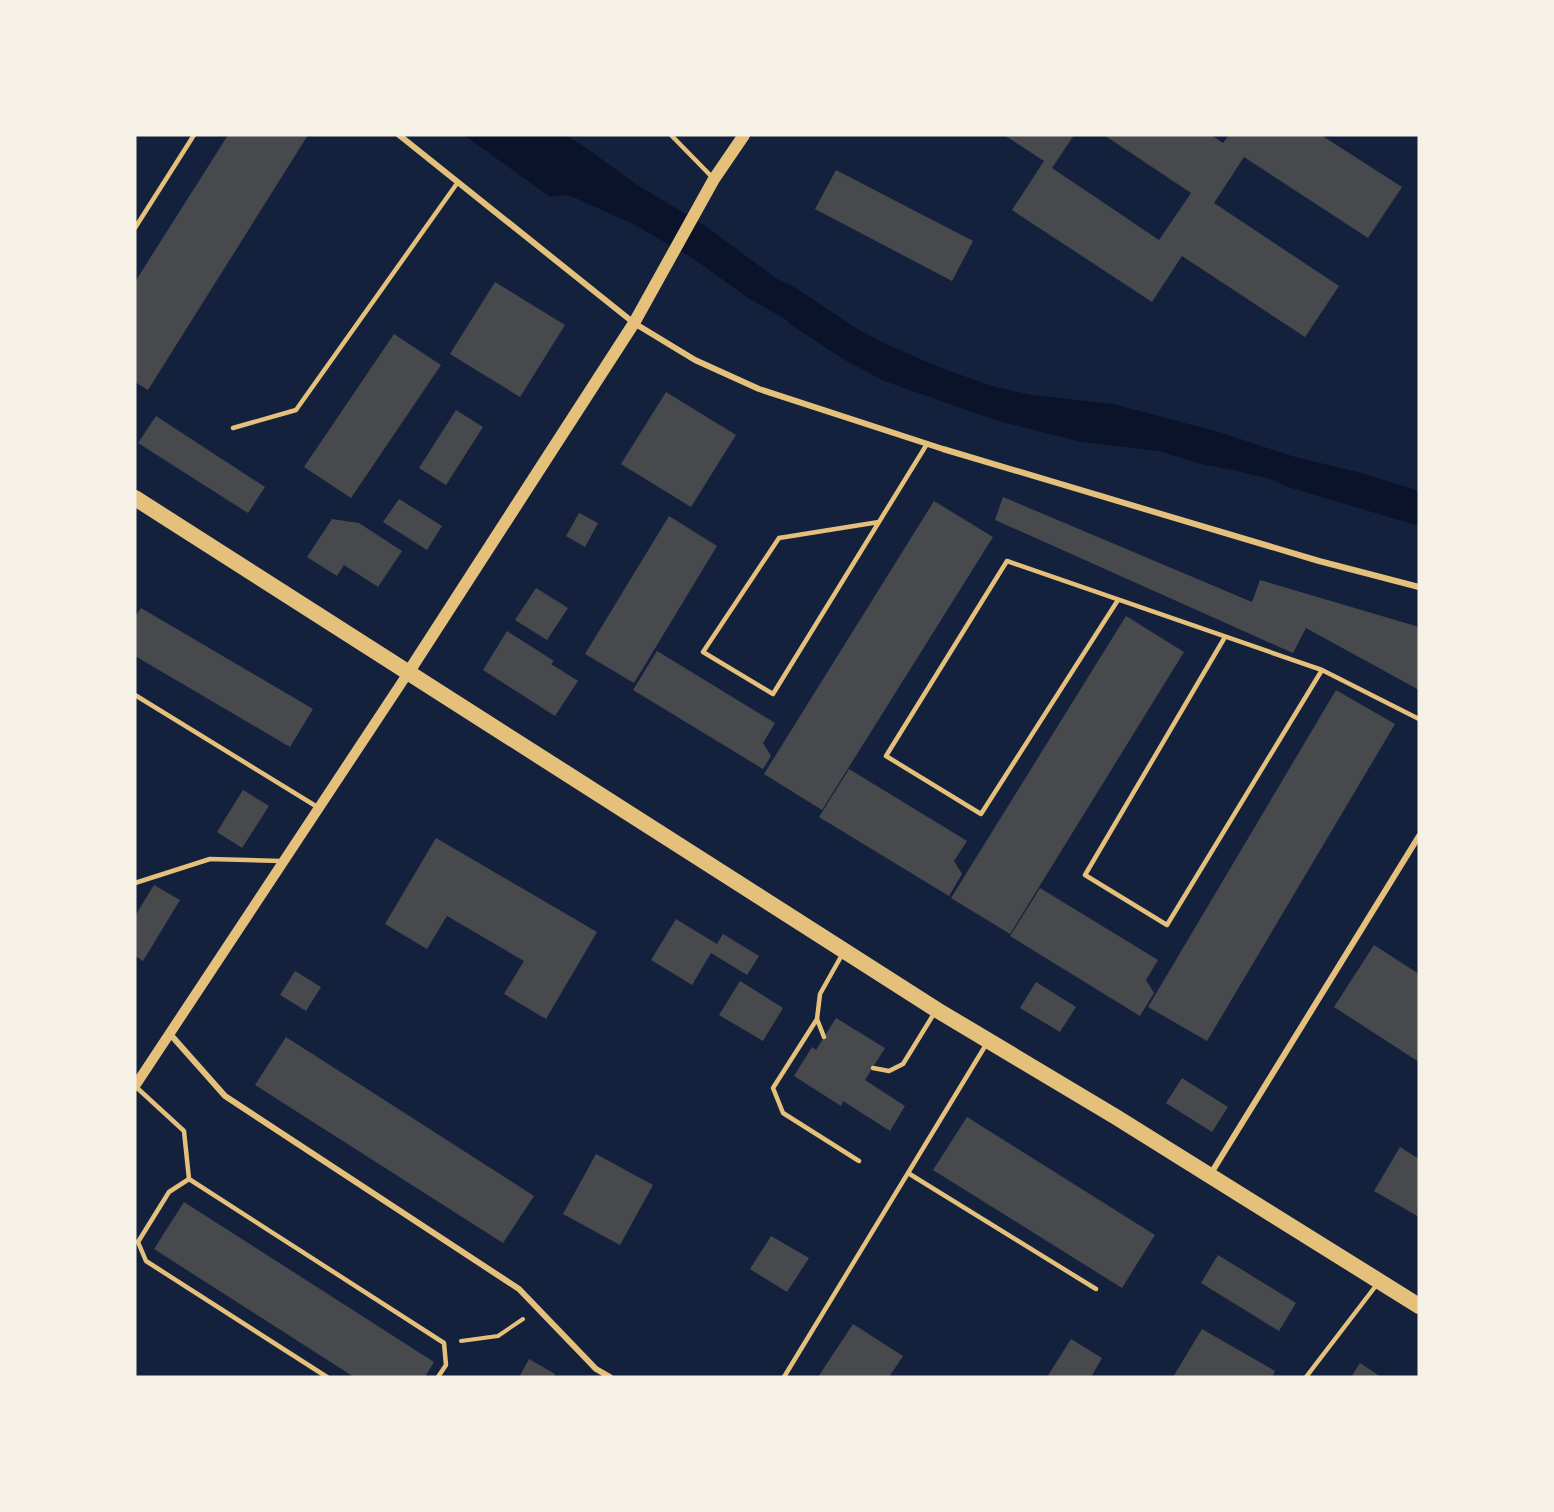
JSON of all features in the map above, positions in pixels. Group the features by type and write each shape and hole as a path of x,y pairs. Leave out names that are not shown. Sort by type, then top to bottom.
{"highway":[{"path":"135,498 937,1010 1116,1117 1419,1306"}],"main road":[{"path":"408,673 634,323 714,178 744,135"}],"street":[{"path":"399,135 634,323 695,360 759,389 927,444 1319,561 1419,587"},
{"path":"135,1086 408,673"},
{"path":"1210,1175 1419,836"},
{"path":"170,1034 225,1096 519,1289 596,1369 610,1377"}],"lane":[{"path":"135,228 194,135"},
{"path":"671,135 714,178"},
{"path":"233,428 296,410 458,182"},
{"path":"879,522 779,538 703,652 773,694 879,522 927,444"},
{"path":"1118,600 981,814 886,756 1007,561 1322,670 1419,719"},
{"path":"1225,637 1085,875 1167,925 1322,670"},
{"path":"135,694 319,808"},
{"path":"135,883 210,859 284,861"},
{"path":"845,951 820,994 817,1019 773,1088 783,1113 859,1161"},
{"path":"873,1068 890,1071 903,1064 937,1010"},
{"path":"817,1019 824,1037"},
{"path":"784,1377 988,1040"},
{"path":"135,1086 184,1131 189,1179"},
{"path":"908,1173 1096,1289"},
{"path":"189,1179 444,1342 446,1365 438,1377"},
{"path":"189,1179 169,1192 138,1242 146,1261 327,1377"},
{"path":"1306,1377 1379,1281"}],"path":[{"path":"444,1342 498,1336 538,1309"}],"water":[{"path":"464,135 565,135 636,184 707,227 777,279 794,287 854,327 888,345 946,370 996,387 1032,395 1113,404 1219,432 1295,457 1358,472 1419,491 1419,526 1288,487 1273,480 1201,464 1159,451 1081,442 998,421 884,381 845,360 785,319 748,298 694,259 635,225 573,197 565,195 550,197"}],"building":[{"path":"228,135 308,135 148,390 135,382 135,282"},
{"path":"1004,135 1074,135 1052,168 1159,240 1191,193 1104,135 1211,135 1223,143 1229,135 1321,135 1402,187 1368,238 1244,157 1214,203 1339,286 1305,337 1182,256 1152,302 1012,210 1044,161"},
{"path":"836,170 973,241 952,281 815,209"},
{"path":"495,282 565,325 520,397 450,354"},
{"path":"394,334 441,365 351,498 304,467"},
{"path":"666,392 736,435 691,507 621,464"},
{"path":"456,410 483,427 446,485 419,468"},
{"path":"156,416 265,487 248,513 138,443"},
{"path":"1003,497 1252,602 1260,580 1419,627 1419,690 1306,628 1293,653 995,520"},
{"path":"399,499 442,526 427,550 383,522"},
{"path":"934,501 993,537 822,810 764,774"},
{"path":"579,513 598,523 585,547 566,536"},
{"path":"669,516 717,546 634,683 585,654"},
{"path":"332,519 359,523 402,551 378,587 344,565 337,576 307,557"},
{"path":"536,588 568,608 547,640 515,620"},
{"path":"141,608 313,709 290,747 135,656 135,617"},
{"path":"1126,616 1184,652 1010,934 951,898"},
{"path":"507,631 554,661 551,664 578,681 555,716 483,670"},
{"path":"657,651 775,723 763,743 771,756 763,769 633,690"},
{"path":"1336,690 1395,724 1207,1041 1148,1007"},
{"path":"849,769 967,841 954,861 962,874 949,896 819,817"},
{"path":"243,790 269,806 242,848 217,832"},
{"path":"436,838 597,932 546,1019 504,994 524,961 447,916 427,949 385,924"},
{"path":"154,885 180,900 143,961 135,956 135,916"},
{"path":"1040,888 1158,960 1146,980 1154,993 1140,1016 1010,936"},
{"path":"676,919 717,944 723,934 759,956 747,975 711,953 692,985 651,960"},
{"path":"1374,945 1419,974 1419,1062 1334,1007"},
{"path":"295,971 321,987 306,1011 280,995"},
{"path":"740,981 783,1008 763,1041 719,1015"},
{"path":"1036,982 1076,1007 1060,1032 1020,1008"},
{"path":"836,1018 885,1048 865,1080 905,1106 890,1131 843,1101 841,1106 794,1076 812,1047 816,1050"},
{"path":"286,1037 534,1196 503,1243 255,1085"},
{"path":"1182,1078 1228,1107 1212,1132 1166,1103"},
{"path":"967,1117 1155,1235 1122,1288 933,1170"},
{"path":"1400,1147 1419,1159 1419,1217 1374,1191"},
{"path":"596,1154 653,1185 620,1245 563,1214"},
{"path":"184,1202 434,1362 425,1377 354,1377 154,1249"},
{"path":"771,1236 809,1258 787,1292 750,1269"},
{"path":"1218,1255 1296,1303 1279,1331 1201,1283"},
{"path":"853,1324 903,1356 889,1377 818,1377"},
{"path":"1202,1329 1275,1371 1272,1377 1173,1377"},
{"path":"1071,1339 1102,1358 1091,1377 1047,1377"},
{"path":"529,1359 555,1374 554,1377 519,1377"},
{"path":"1360,1363 1381,1377 1351,1377"}]}
